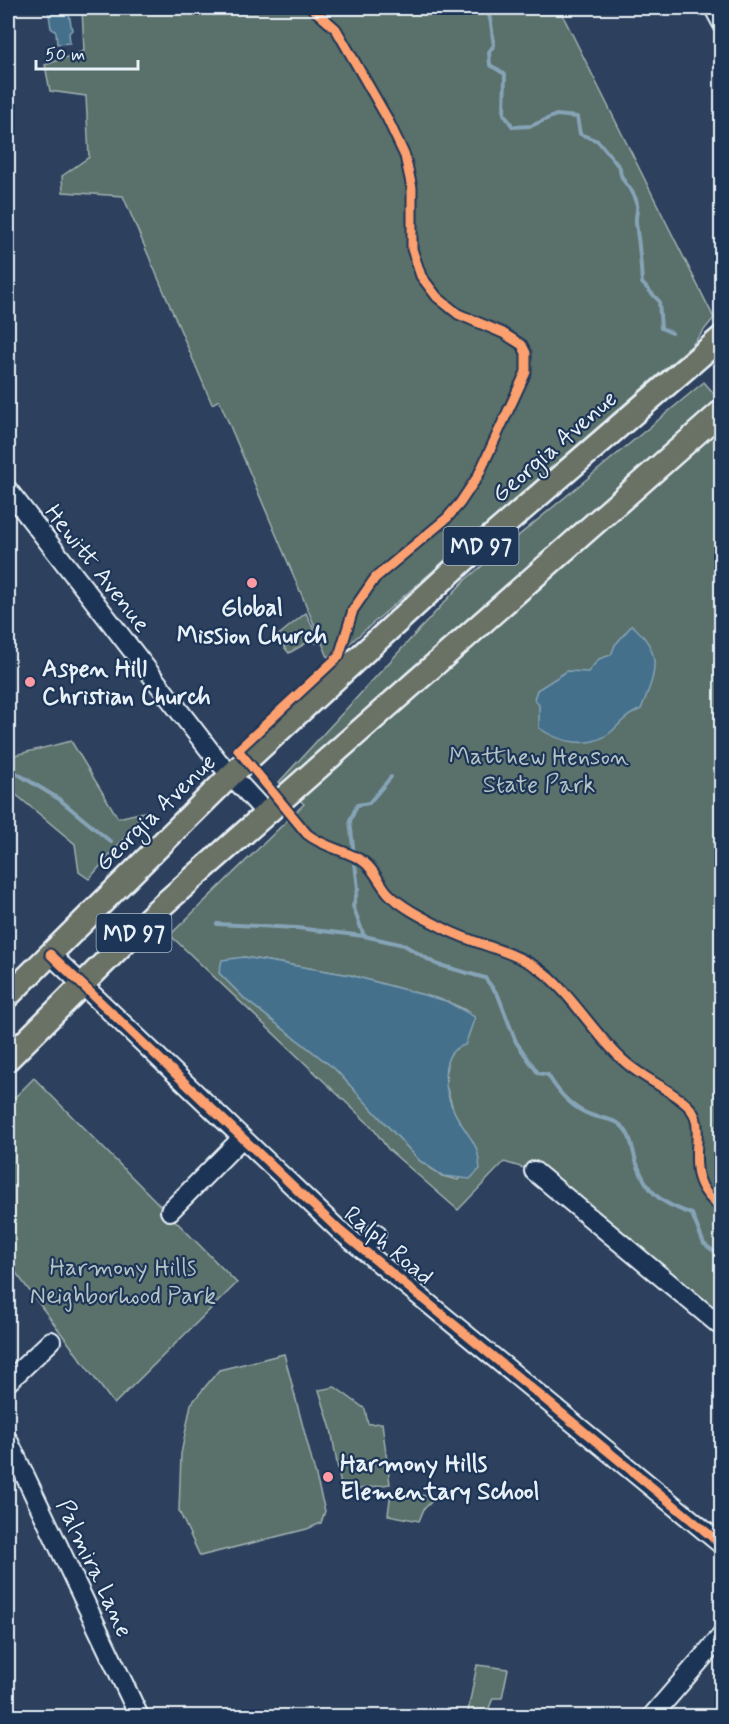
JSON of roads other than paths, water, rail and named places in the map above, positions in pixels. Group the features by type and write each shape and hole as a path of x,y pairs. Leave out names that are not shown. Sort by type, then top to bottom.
{"main road":[{"name":"Georgia Avenue","path":"8,996 230,776 470,555 722,337"},
{"name":"MD 97","path":"8,1059 158,910 722,411"}],"street":[{"path":"714,8 722,23"},
{"name":"Hewitt Avenue","path":"8,490 230,776 266,813"},
{"name":"Ralph Road","path":"50,954 362,1249 722,1545"},
{"path":"170,1211 242,1138"},
{"path":"534,1171 722,1327"},
{"path":"362,1249 376,1233"},
{"path":"8,1382 51,1341"},
{"name":"Palmira Lane","path":"8,1440 139,1716"},
{"path":"652,1716 722,1635"}],"water":[{"path":"48,8 68,8 72,30 69,33 70,43 57,44 56,32 51,28"},
{"path":"632,625 649,645 653,655 653,675 641,709 627,717 603,738 594,741 565,740 539,728 539,705 534,699 537,690 567,671 588,672 599,659 611,655 615,645"},
{"path":"244,957 350,975 446,1001 475,1017 465,1045 450,1055 445,1074 451,1105 475,1145 480,1169 470,1179 443,1176 420,1161 335,1069 246,1000 219,973 222,960"}],"waterway":[{"path":"486,8 491,21 494,45 489,52 490,65 505,74 504,114 513,127 531,126 556,115 577,117 580,134 598,141 620,168 622,178 634,194 637,204 636,221 642,283 659,301 661,328 672,333"},
{"path":"8,768 59,799 111,842"},
{"path":"364,936 353,906 358,889 350,821 357,805 369,803 391,777"},
{"path":"217,924 297,928 364,936 404,945 436,964 485,978 498,995 516,1042 538,1073 548,1075 561,1093 577,1108 623,1127 629,1137 641,1175 652,1191 665,1202 692,1214 704,1244 722,1257"}],"place":[{"name":"Global Mission Church","path":"252,583"},
{"name":"Aspen Hill Christian Church","path":"30,682"},
{"name":"Harmony Hills Elementary School","path":"328,1477"}],"park label":[{"name":"Matthew Henson State Park","path":"539,770"},
{"name":"Harmony Hills Neighborhood Park","path":"123,1281"}]}
